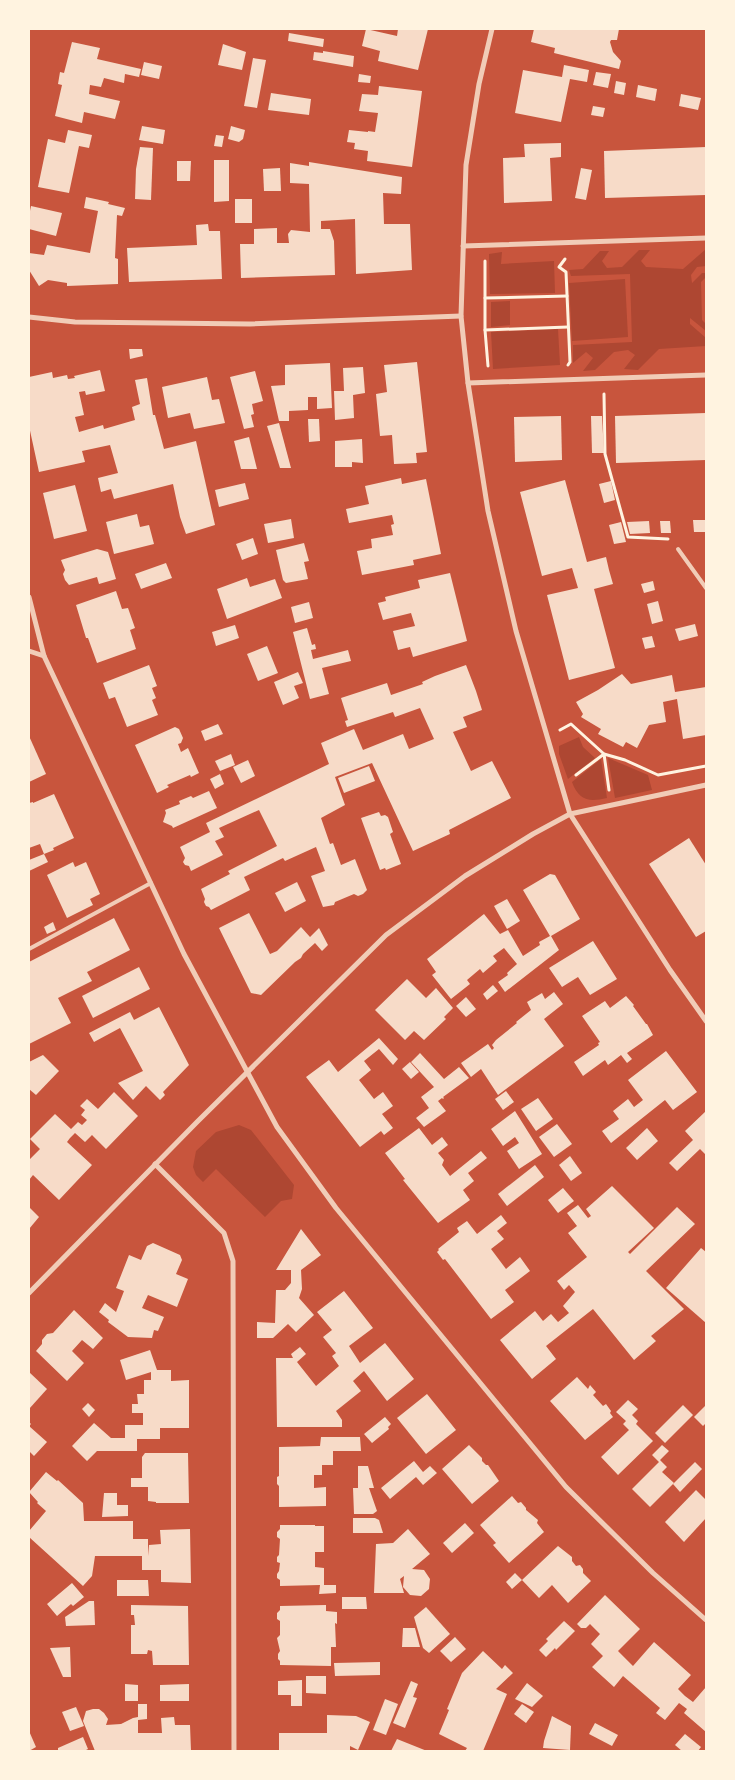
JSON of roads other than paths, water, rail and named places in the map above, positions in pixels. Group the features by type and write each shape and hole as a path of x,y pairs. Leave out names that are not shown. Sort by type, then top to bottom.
{"street":[{"path":"492,29 466,165 461,316 468,383 488,511 516,631 570,814 670,970 706,1021"},
{"path":"463,246 706,238"},
{"path":"29,317 74,322 250,324 461,316"},
{"path":"468,383 706,375"},
{"path":"29,597 44,656 184,954 278,1127 336,1208 566,1487 653,1573 706,1620"},
{"path":"29,651 44,656"},
{"path":"29,1294 155,1164 386,935 465,876 533,834 570,814 706,785"},
{"path":"155,1164 224,1232 232,1261 234,1751"}],"lane":[{"path":"678,548 706,588"},
{"path":"29,949 151,882"}]}
